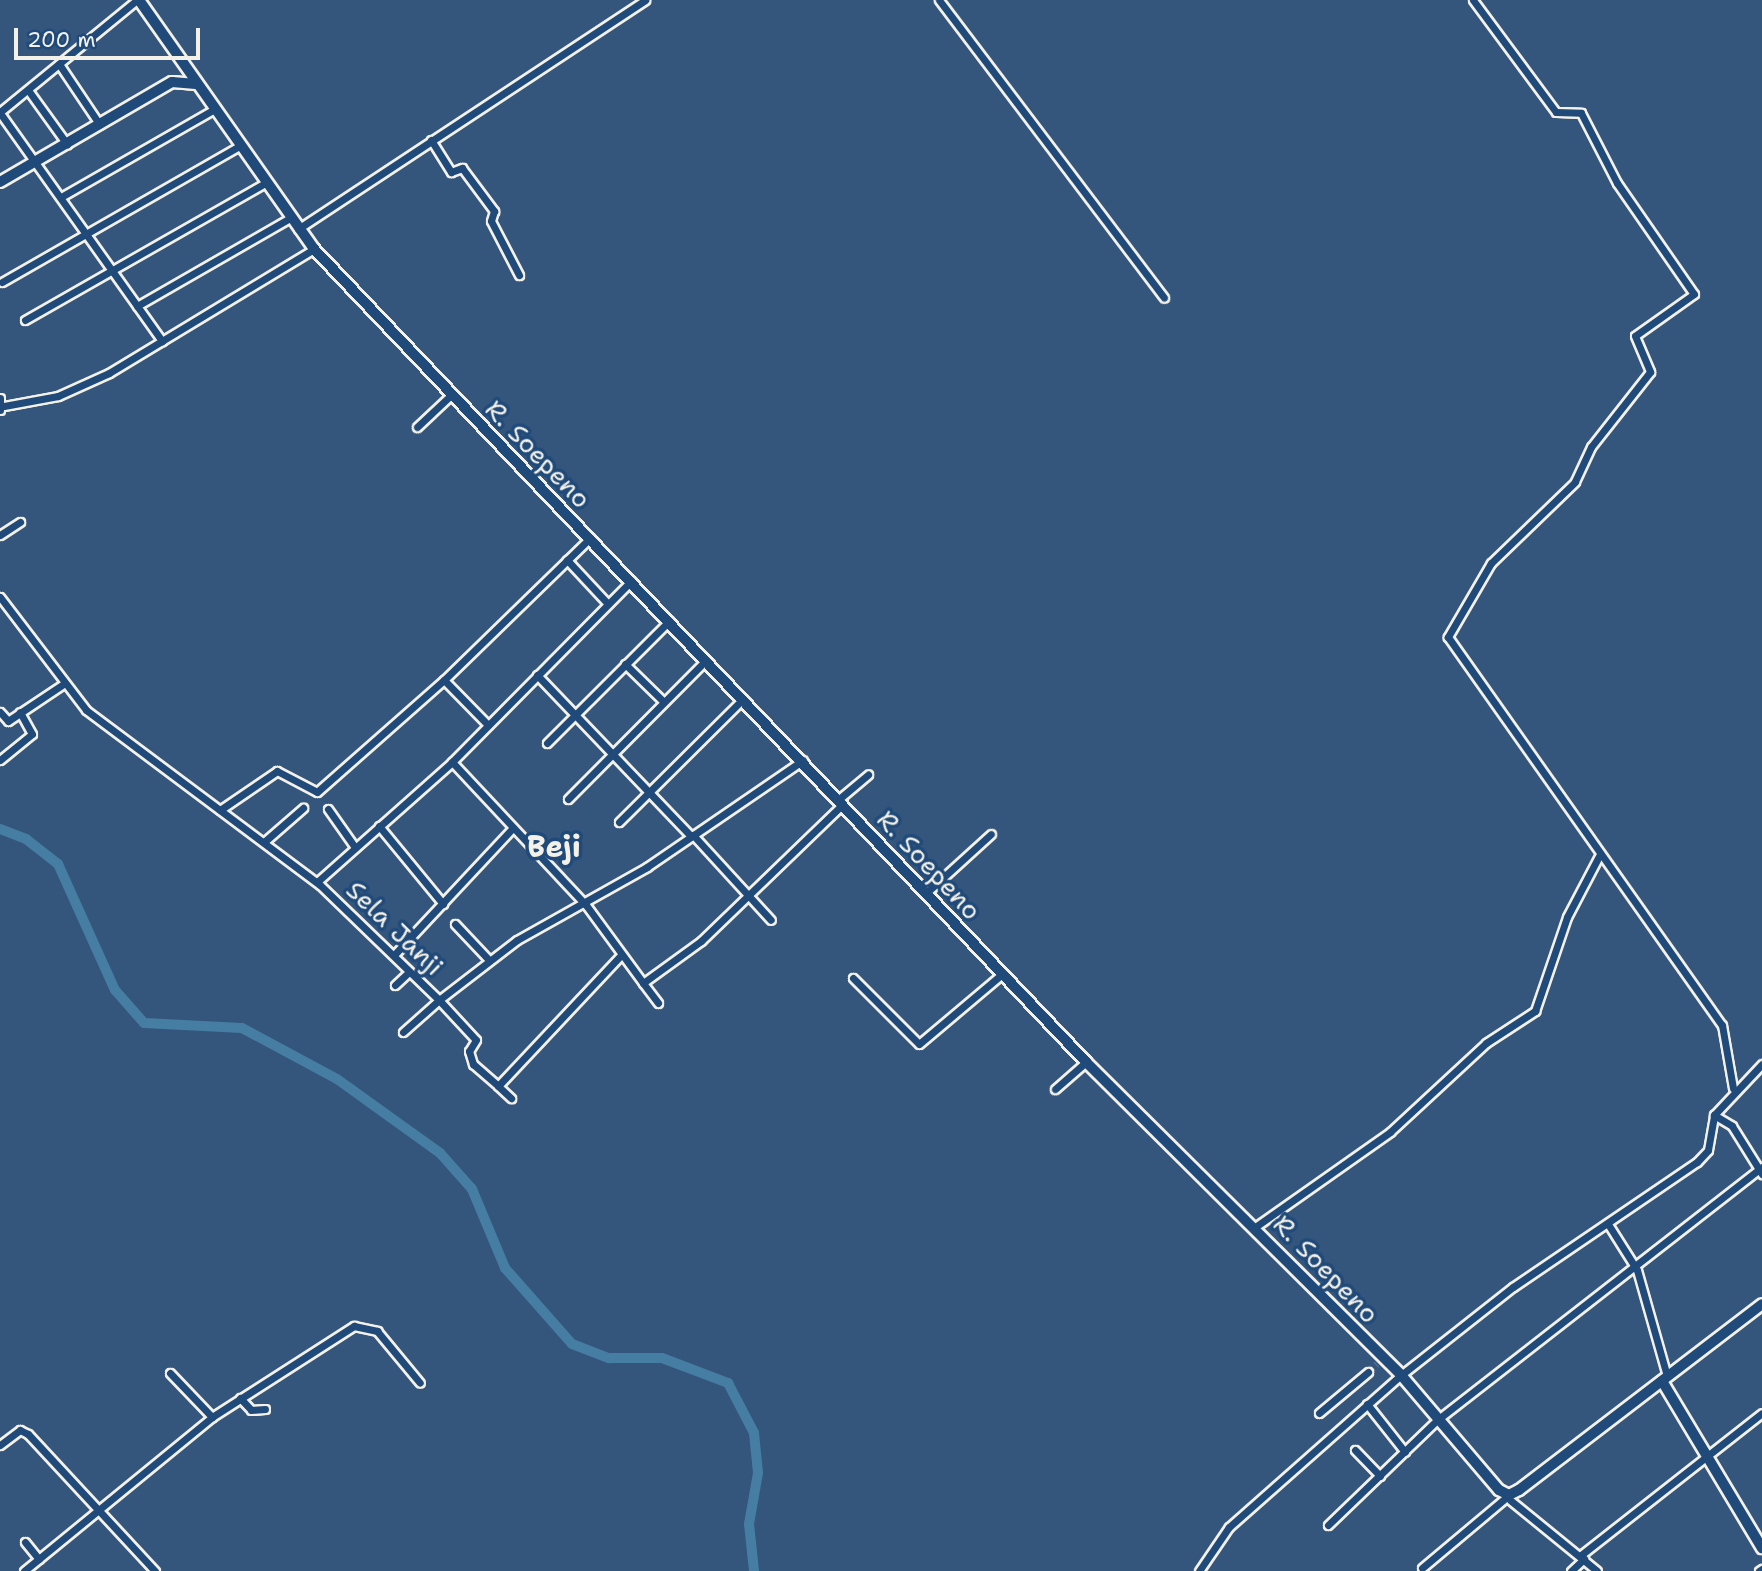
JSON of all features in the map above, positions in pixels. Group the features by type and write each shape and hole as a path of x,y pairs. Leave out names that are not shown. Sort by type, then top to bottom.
{"street":[{"path":"298,230 645,0"},
{"path":"939,0 1164,297"},
{"path":"1473,0 1556,112 1581,113 1617,183 1694,290 1692,299 1635,336 1650,372 1591,447 1575,482 1491,563 1482,588 1448,631 1466,668 1723,1026 1733,1088"},
{"path":"141,1 0,113 162,341"},
{"name":"R. Soepeno","path":"141,1 263,184 288,219 314,248 803,760 925,894 1086,1062 1255,1227 1381,1361 1401,1375 1437,1420 1509,1497"},
{"path":"172,82 178,58"},
{"path":"59,64 100,125"},
{"path":"0,181 172,82 196,84"},
{"path":"28,90 67,144"},
{"path":"61,197 213,110"},
{"path":"431,140 450,172 462,169 494,211 491,220 519,275"},
{"path":"2,282 238,147"},
{"path":"25,320 263,184"},
{"path":"138,306 288,219"},
{"path":"0,398 2,408 58,396 162,341 314,248"},
{"path":"417,427 452,394"},
{"path":"0,535 20,522"},
{"path":"220,810 276,771 317,792 444,680 590,538"},
{"path":"567,560 608,604"},
{"path":"317,882 354,846 452,762 631,581"},
{"name":"Sela Janji","path":"0,597 62,685 105,727 317,882 439,1000 489,960 586,905 803,760"},
{"path":"547,743 669,621"},
{"path":"568,799 706,660"},
{"path":"625,664 664,702"},
{"path":"537,675 771,920"},
{"path":"444,680 488,725"},
{"path":"0,712 9,721 62,685"},
{"path":"619,822 743,699"},
{"path":"0,760 32,734 20,712"},
{"path":"452,762 586,905 658,1003"},
{"path":"643,983 701,941 868,775"},
{"path":"264,842 303,808"},
{"path":"328,808 354,846"},
{"path":"379,826 443,904"},
{"path":"394,956 513,828"},
{"path":"925,894 991,834"},
{"path":"1255,1227 1390,1132 1486,1043 1535,1011 1567,917 1599,856"},
{"path":"455,924 489,960"},
{"path":"498,1086 621,956"},
{"path":"395,985 409,972"},
{"path":"853,978 919,1044 1002,974"},
{"path":"403,1032 439,1000 476,1040 469,1051 473,1064 511,1098"},
{"path":"1055,1089 1086,1062"},
{"path":"1199,1571 1229,1527 1401,1375 1513,1287 1704,1156 1714,1115 1733,1088 1762,1064"},
{"path":"1328,1525 1437,1420 1637,1270 1761,1170 1732,1126 1714,1115"},
{"path":"1608,1224 1637,1270 1665,1378 1762,1548"},
{"path":"1422,1568 1509,1497 1762,1304"},
{"path":"24,1571 212,1417 354,1326 377,1331 420,1384"},
{"path":"1319,1413 1367,1372"},
{"path":"170,1373 212,1417"},
{"path":"240,1398 251,1410 265,1409"},
{"path":"1367,1404 1405,1452"},
{"path":"1571,1571 1583,1557 1707,1454 1761,1414"},
{"path":"0,1446 24,1430 97,1512 155,1571"},
{"path":"1355,1450 1380,1476"},
{"path":"1509,1497 1597,1571"},
{"path":"25,1542 39,1559"}],"waterway":[{"path":"0,829 26,839 58,864 115,990 144,1023 242,1028 337,1079 440,1153 472,1189 505,1268 572,1344 609,1358 662,1358 728,1383 754,1433 758,1473 749,1524 754,1571"}],"tunnel":[{"path":"1368,1372 1377,1364"}],"district":[{"name":"Beji","path":"554,847"}]}
